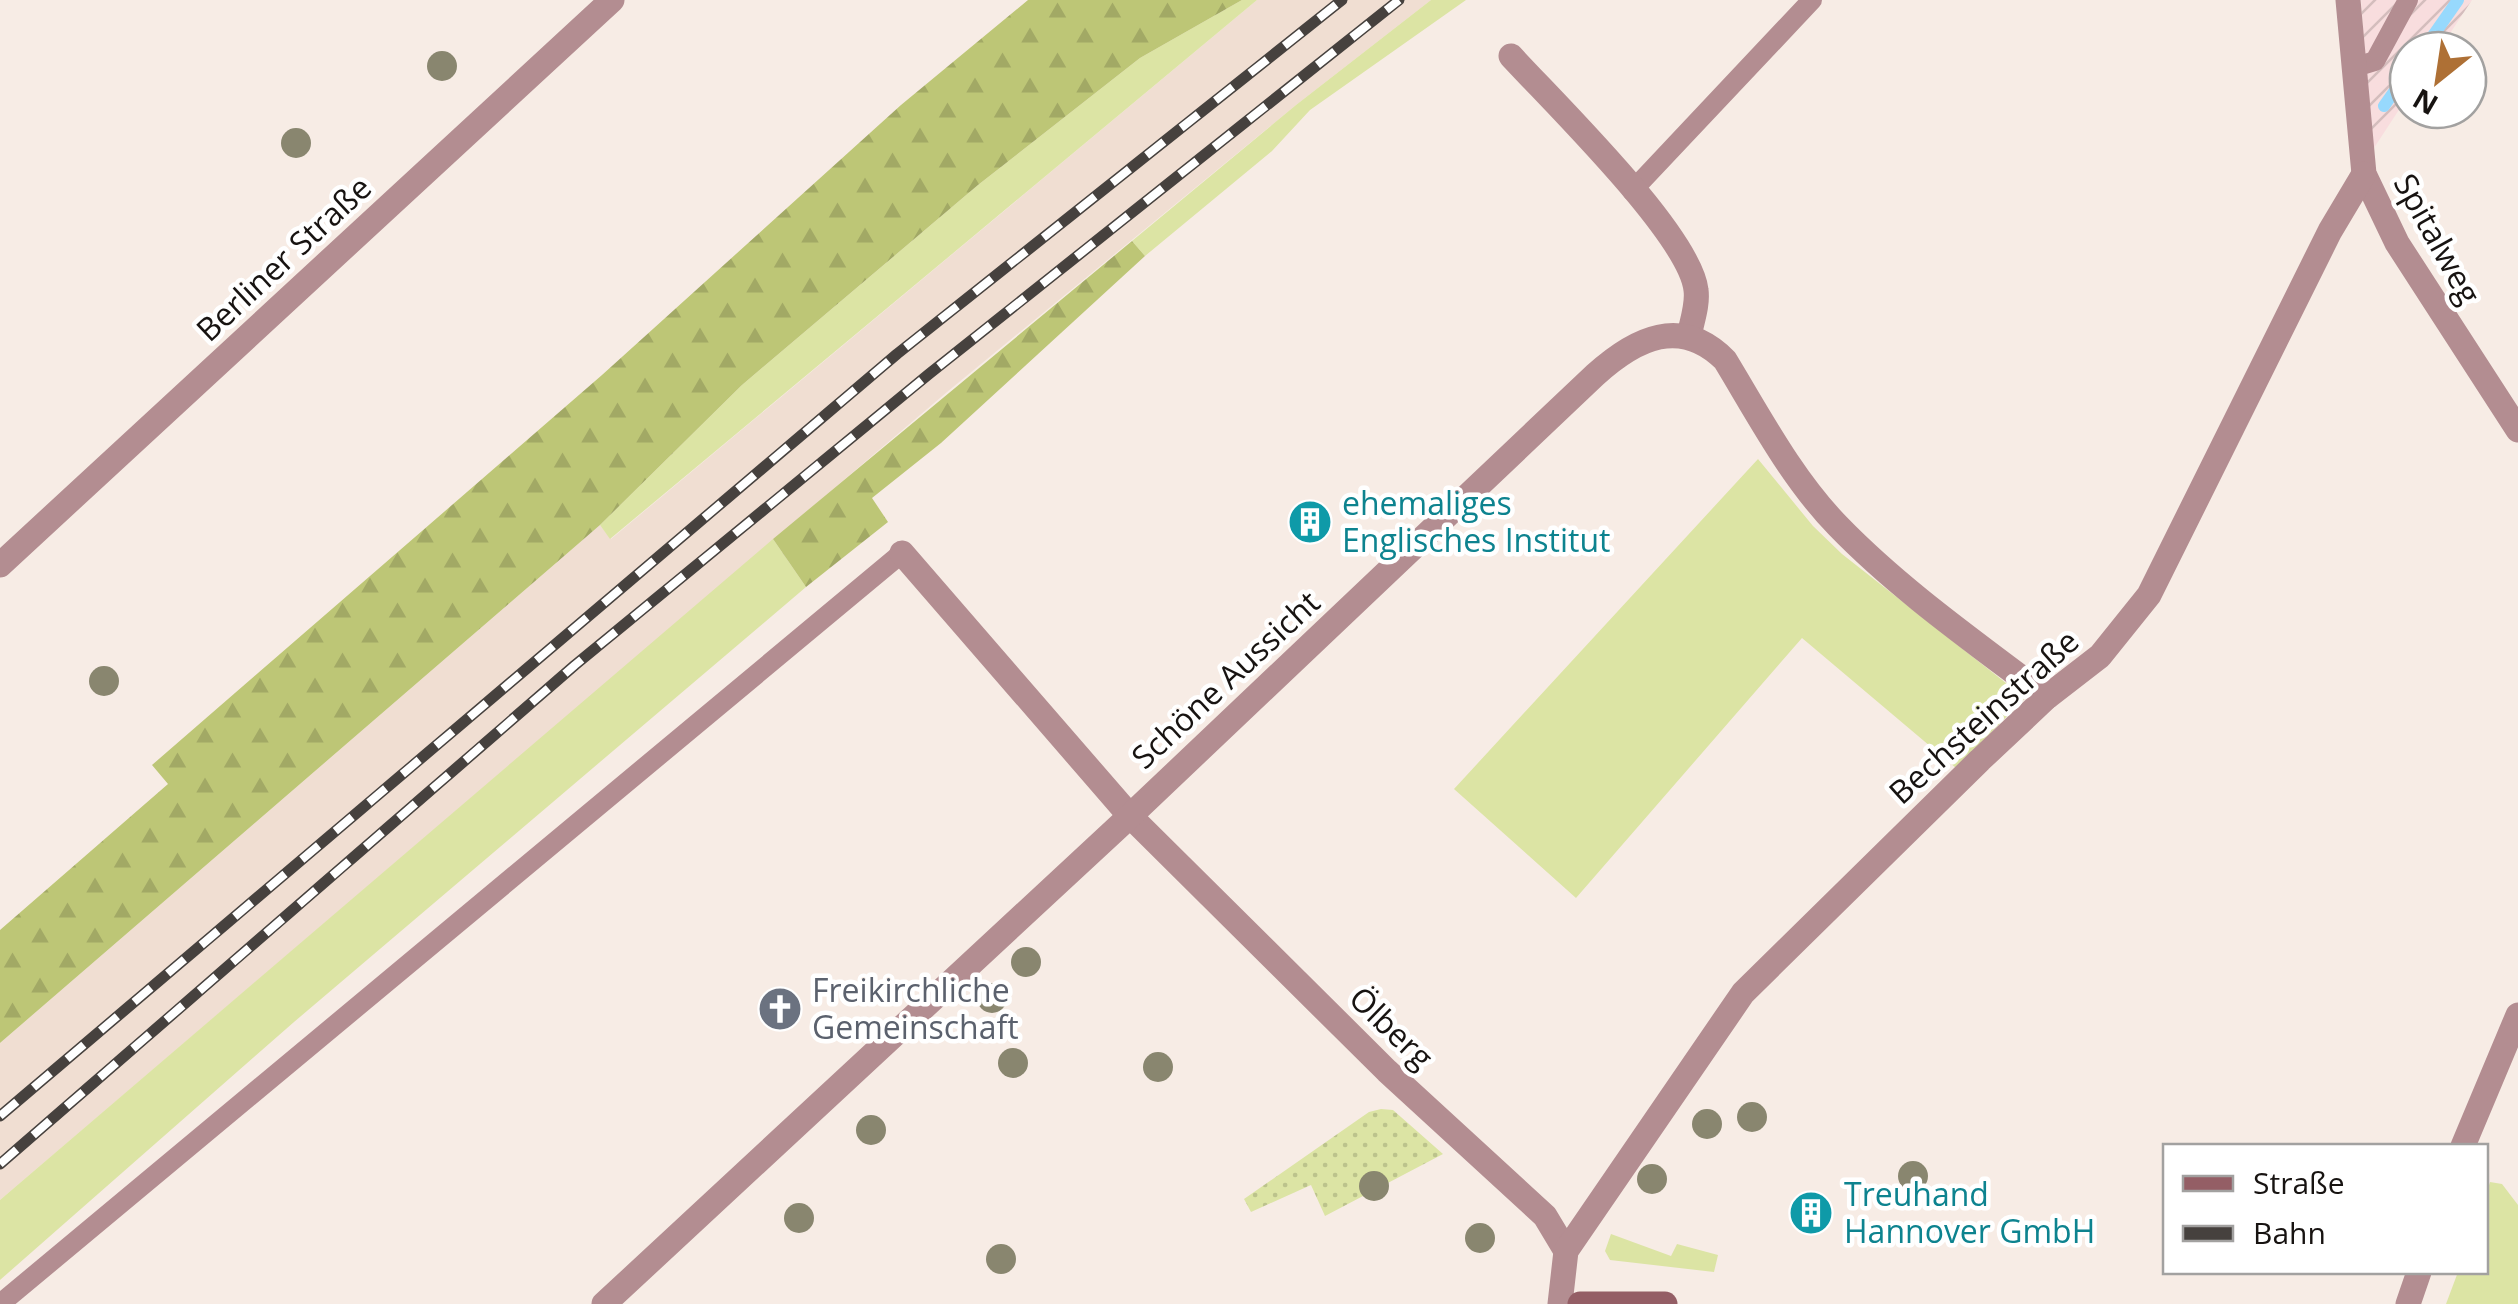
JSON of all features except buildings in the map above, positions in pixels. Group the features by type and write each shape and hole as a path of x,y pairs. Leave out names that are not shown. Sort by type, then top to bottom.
{"main road":[{"path":"1580,1304 1665,1304"}],"street":[{"name":"Berliner Straße","path":"0,565 612,0"},
{"name":"Spitalweg","path":"2348,0 2364,174 2397,242 2518,430"},
{"path":"1512,56 1632,191 1689,266 1696,290 1689,336 1707,342 1725,360 1809,492 1837,526 1967,637 2047,697"},
{"name":"Bechsteinstraße","path":"1566,1251 1743,993 2047,697 2100,656 2148,595 2330,231 2364,174"},
{"name":"Schöne Aussicht","path":"604,1304 1130,816 1620,352 1666,336 1689,336"},
{"name":"Schöne Aussicht","path":"902,553 1130,816"},
{"name":"Ölberg","path":"1130,816 1387,1071 1545,1216 1566,1251"},
{"path":"2464,1144 2518,1015"},
{"path":"1560,1304 1566,1251"},
{"path":"2408,1304 2418,1274"}],"lane":[{"path":"1632,191 1812,0"},
{"path":"2352,68 2375,60 2408,0"},
{"path":"0,1304 902,553"}],"shaded area":[{"path":"1257,0 1431,0 1296,105 947,392 0,1200 0,1043 600,525 611,539"},
{"path":"2361,0 2472,0 2452,30 2388,30 2388,127 2372,151"}],"green space":[{"path":"1028,0 1242,0 1140,58 978,185 742,385 600,525 0,1043 0,930 168,784 152,765 602,375 901,105"},
{"path":"1242,0 1257,0 610,539 600,525 742,385 978,185 1140,58"},
{"path":"1431,0 1466,0 1310,110 1272,151 1145,256 1132,241 1296,105"},
{"path":"1132,241 1145,256 941,443 872,498 888,522 806,587 773,539"},
{"path":"1758,459 1813,526 1842,554 2025,698 1956,768 1802,638 1576,898 1454,789"},
{"path":"773,539 806,587 294,1022 0,1280 0,1200"},
{"path":"1393,1110 1443,1154 1325,1216 1311,1185 1251,1212 1244,1199 1369,1112"},
{"path":"2490,1182 2502,1184 2518,1205 2518,1304 2446,1304 2457,1274 2488,1274"},
{"path":"1611,1234 1671,1256 1677,1244 1718,1255 1714,1272 1610,1260 1605,1251"}],"waterway":[{"path":"2437,30 2458,0"},
{"path":"2384,106 2388,100"}],"railway":[{"path":"0,1116 897,354 1342,0"},
{"path":"0,1164 575,665 929,374 1399,0"}],"place":[{"name":"ehemaliges Englisches Institut","path":"1310,522"},
{"name":"Freikirchliche Gemeinschaft","path":"780,1009"},
{"name":"Treuhand Hannover GmbH","path":"1811,1213"}]}
